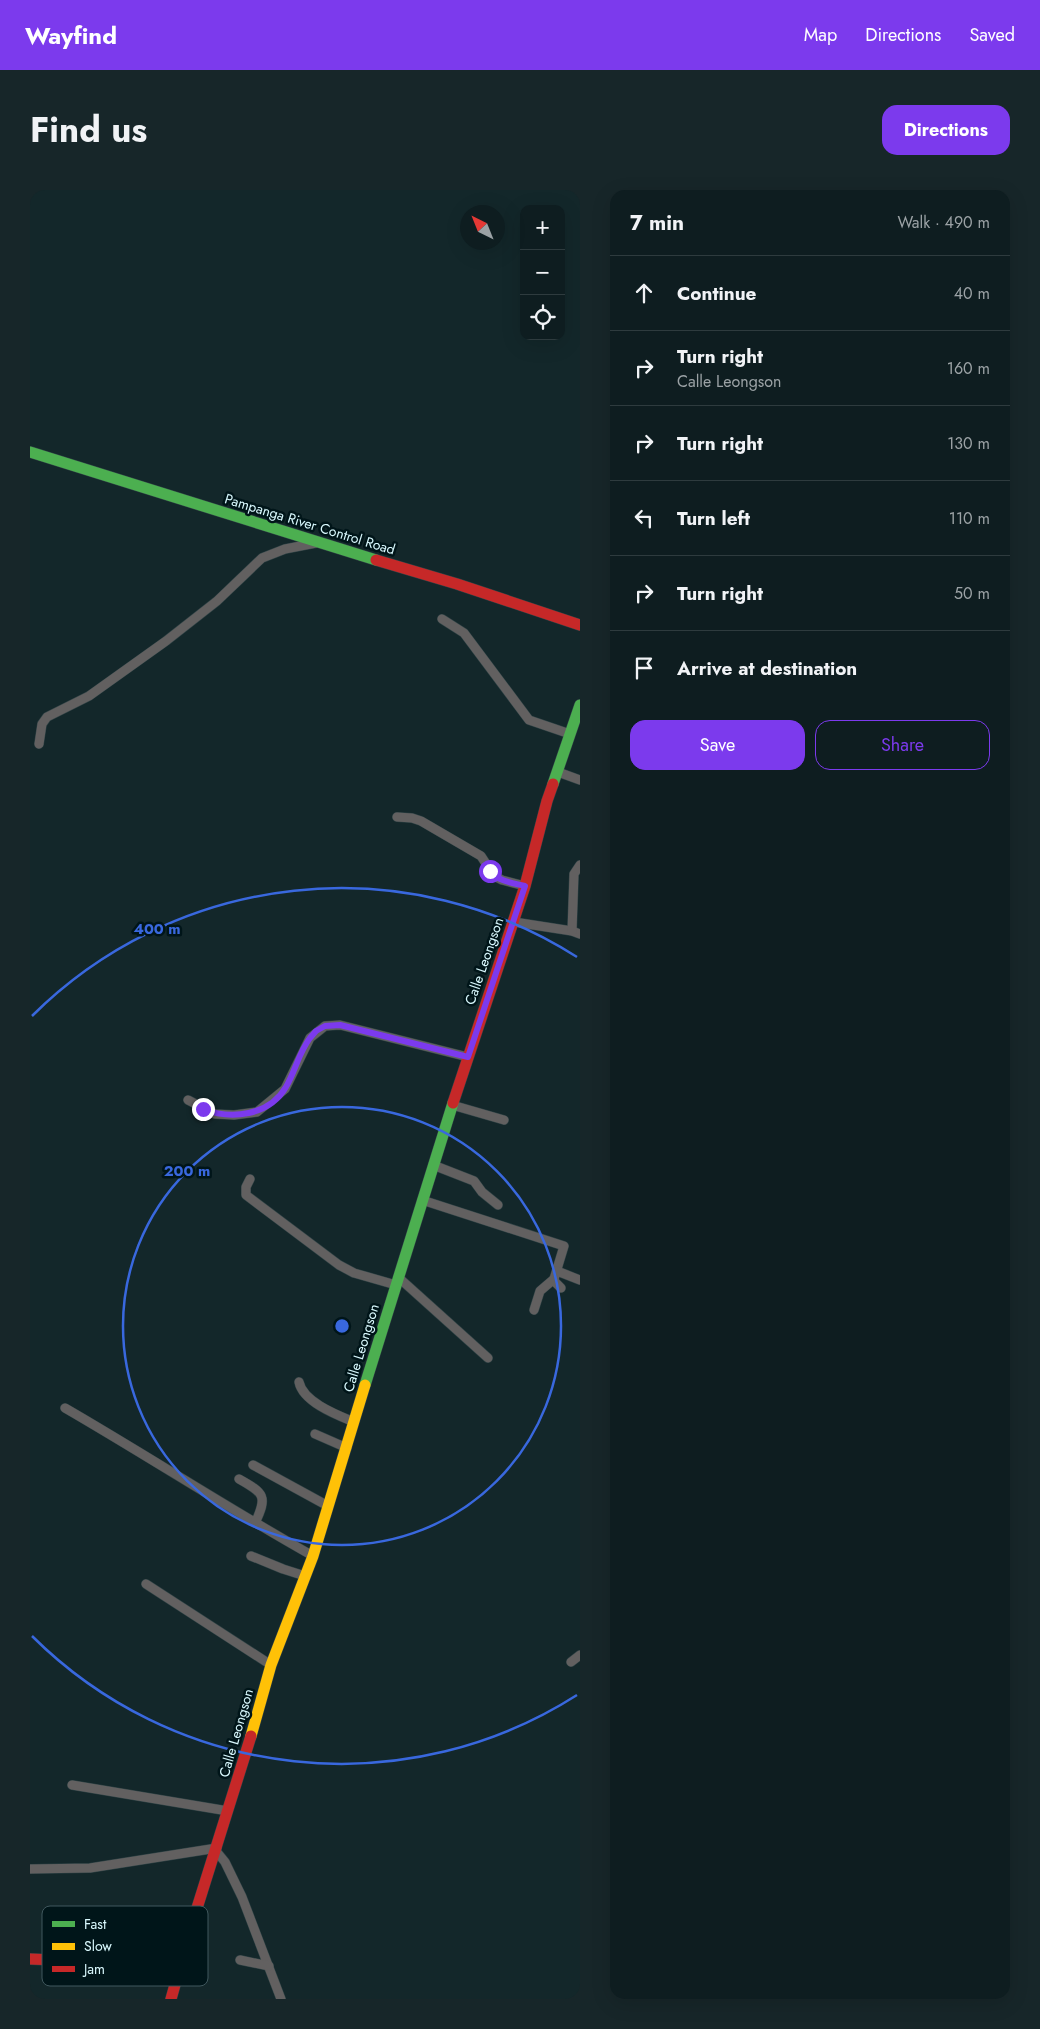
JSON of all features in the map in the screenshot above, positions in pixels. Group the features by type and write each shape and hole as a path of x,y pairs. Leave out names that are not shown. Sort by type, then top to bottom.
{"main road":[{"name":"Pampanga River Control Road","path":"30,452 316,543 457,584 580,625"},
{"name":"Calle Leongson","path":"199,1906 260,1708 271,1665 313,1556 452,1105 514,922 547,801 580,705"},
{"name":"Calle Leongson","path":"171,1999 175,1986"}],"street":[{"path":"39,744 42,724 47,718 89,696 166,641 217,601 262,558 285,549 316,543"},
{"path":"442,619 464,633 529,720 570,734"},
{"path":"558,772 580,780"},
{"path":"397,817 421,821 480,856 494,876 525,886"},
{"path":"514,922 576,933 574,874 580,865"},
{"path":"188,1100 215,1114 234,1115 257,1112 285,1089 310,1038 316,1031 333,1025 377,1033 468,1057"},
{"path":"452,1105 504,1120"},
{"path":"433,1165 474,1181 482,1192 498,1205"},
{"path":"250,1179 246,1187 246,1195 304,1239 339,1265 354,1273 397,1281 488,1358"},
{"path":"422,1200 564,1246 555,1282 561,1288"},
{"path":"556,1275 580,1280"},
{"path":"534,1310 540,1291 556,1275"},
{"path":"299,1382 300,1388 307,1396 324,1409 354,1422"},
{"path":"65,1408 313,1556"},
{"path":"315,1434 346,1448"},
{"path":"253,1465 328,1506"},
{"path":"239,1479 255,1488 263,1498 264,1504 255,1523"},
{"path":"251,1556 305,1576"},
{"path":"146,1584 271,1665"},
{"path":"571,1662 580,1655"},
{"path":"72,1785 228,1811"},
{"path":"30,1869 90,1868 216,1849 225,1862 242,1896 281,1999"},
{"path":"240,1960 269,1966"}],"traffic: fast":[{"path":"30,452 376,560"},
{"path":"553,784 580,705"},
{"path":"365,1385 453,1103"}],"traffic: slow":[{"path":"251,1736 271,1665 313,1556 365,1385"}],"traffic: jam":[{"path":"376,560 457,584 580,625"},
{"path":"453,1103 525,886 553,784"},
{"path":"198,1906 251,1736"},
{"path":"30,1959 42,1959"},
{"path":"171,1999 175,1986"}],"route":[{"path":"203,1109 215,1114 226,1115 257,1112 285,1089 306,1043 316,1031 325,1026 340,1025 377,1033 468,1057 525,886 502,880 494,876 490,871"}]}
